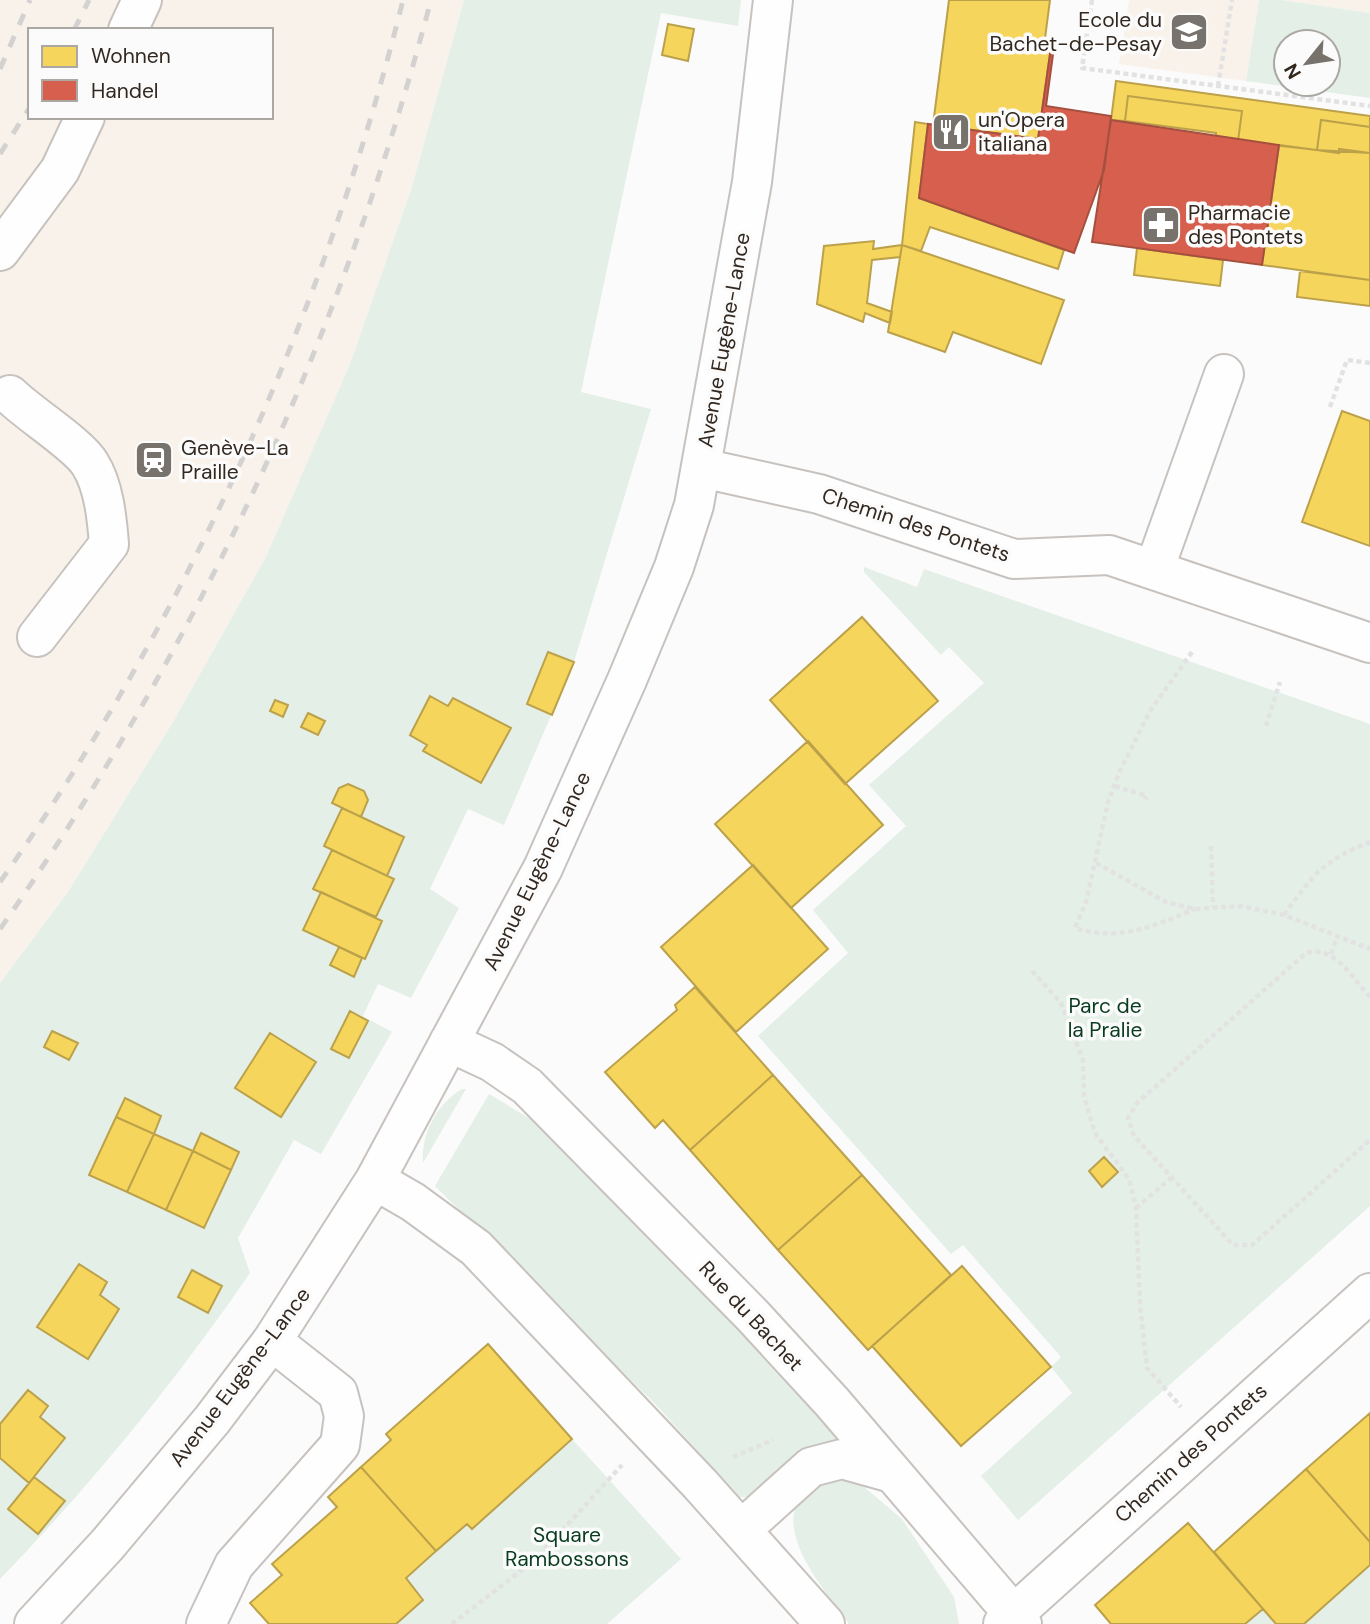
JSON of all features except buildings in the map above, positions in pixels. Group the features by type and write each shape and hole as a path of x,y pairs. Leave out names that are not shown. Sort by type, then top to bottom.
{"street":[{"path":"129,28 142,0"},
{"name":"Avenue Eugène-Lance","path":"34,1624 107,1545 212,1420 272,1340 375,1180 543,868 627,680 674,566 694,505 752,182 773,0"},
{"path":"0,251 60,170 84,119"},
{"path":"1154,570 1224,374"},
{"path":"10,396 90,463 101,491 108,527 109,544 37,637"},
{"name":"Chemin des Pontets","path":"702,468 819,494 1014,559 1109,555 1370,643"},
{"name":"Rue du Bachet","path":"449,1042 492,1062 527,1086 752,1316 892,1473 1012,1620"},
{"path":"375,1180 413,1202 476,1248 741,1530 825,1624"},
{"name":"Chemin des Pontets","path":"1012,1620 1206,1438 1370,1293"},
{"path":"206,1624 234,1565 340,1445 344,1416 338,1393 272,1340"},
{"path":"741,1530 811,1466 842,1459 892,1473"}],"path":[{"path":"1092,0 1082,68 1370,106"},
{"path":"1217,86 1232,0"},
{"path":"1330,407 1347,360 1370,363"},
{"path":"1192,652 1150,711 1115,786 1086,902 1076,928 1094,934 1129,934 1195,909 1240,906 1284,915 1338,934 1370,949"},
{"path":"1266,726 1280,682"},
{"path":"1115,786 1147,796"},
{"path":"1284,915 1313,874 1327,862 1370,842"},
{"path":"1211,846 1213,906"},
{"path":"1096,863 1166,902 1195,909"},
{"path":"1331,954 1338,934"},
{"path":"1370,997 1331,954 1317,949 1296,959 1132,1108 1128,1118 1134,1136 1233,1245 1252,1245 1370,1140"},
{"path":"1032,971 1061,1003 1083,1060 1087,1110 1097,1136 1129,1179 1136,1208 1140,1305 1147,1368 1206,1438"},
{"path":"1136,1208 1171,1178"},
{"path":"727,1460 779,1437"},
{"path":"452,1624 535,1560 623,1464"}],"shaded area":[{"name":"Genève-La Praille","path":"0,0 464,0 411,190 350,364 266,557 173,722 68,892 0,983"},
{"name":"Ecole du Bachet-de-Pesay","path":"1129,0 1259,0 1246,81 1119,64"},
{"path":"1281,0 1370,0 1370,13"}],"green space":[{"path":"464,0 741,0 738,26 661,13 581,392 651,409 574,662 504,825 468,809 430,889 459,908 411,998 378,984 363,1016 392,1032 321,1154 294,1140 238,1238 250,1273 131,1431 0,1579 0,983 68,892 173,722 266,557 350,364 411,190"},
{"path":"1259,0 1281,0 1370,13 1370,98 1342,94 1342,28 1272,28 1272,85 1246,81"},
{"name":"Parc de la Pralie","path":"864,567 917,587 924,569 1370,724 1370,1206 1018,1520 981,1476 1072,1393 1051,1367 1061,1357 963,1245 951,1254 758,1036 848,953 813,910 906,826 869,785 984,683 949,647 941,655 864,572"},
{"path":"462,1089 466,1089 423,1163 425,1141 432,1120 445,1103"},
{"path":"489,1094 539,1124 654,1233 843,1442 815,1447 802,1453 779,1468 747,1497 739,1497 658,1407 435,1186"},
{"name":"Square Rambossons","path":"572,1439 681,1559 607,1624 397,1624 423,1600 406,1578 467,1524 472,1529"},
{"path":"835,1478 863,1486 902,1519 954,1597 959,1624 849,1624 808,1566 798,1545 793,1524 797,1506 810,1490"},
{"path":"1370,1565 1370,1624 1304,1624"},
{"path":"1263,1609 1276,1624 1245,1624"}],"railway":[{"path":"0,69 30,0"},
{"path":"75,28 89,0"},
{"path":"0,882 68,781 130,677 189,570 242,460 290,347 333,233 371,117 403,0"},
{"path":"0,929 72,821 139,711 201,598 257,484 308,367 354,247 395,125 431,0"},
{"path":"0,154 28,110"}],"place":[{"name":"Ecole du Bachet-de-Pesay","path":"1189,32"},
{"name":"un'Opera italiana","path":"951,132"},
{"name":"Pharmacie des Pontets","path":"1161,225"},
{"name":"Genève-La Praille","path":"154,460"}]}
